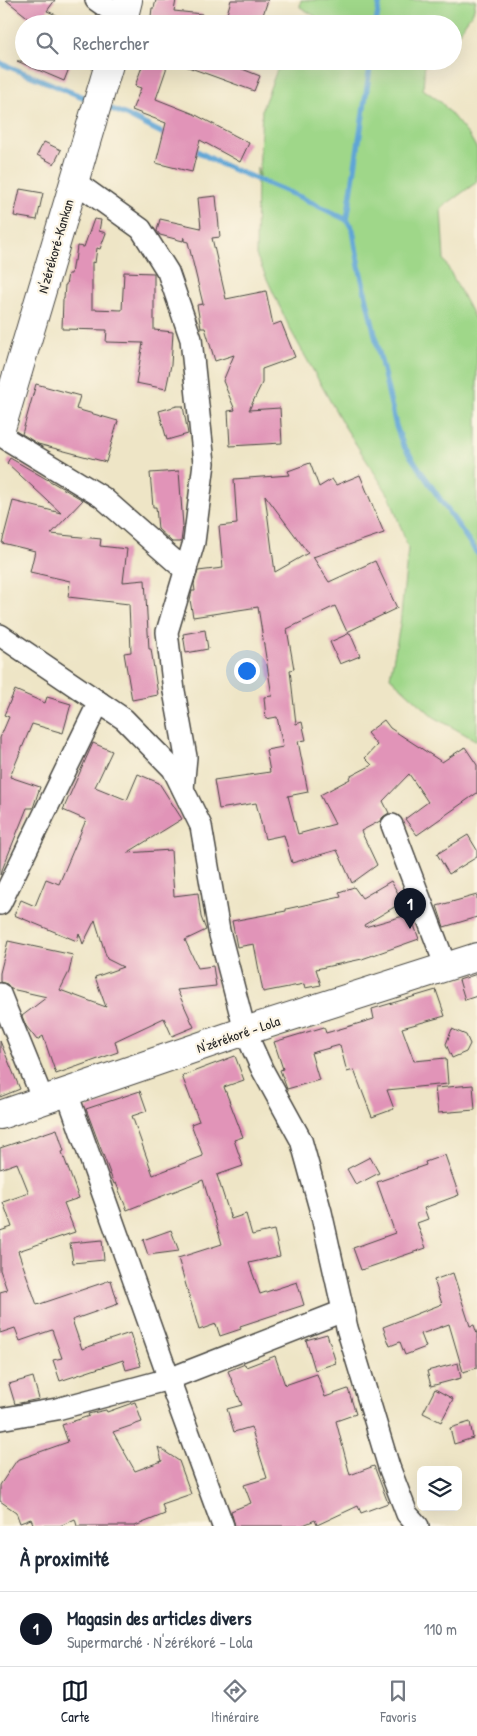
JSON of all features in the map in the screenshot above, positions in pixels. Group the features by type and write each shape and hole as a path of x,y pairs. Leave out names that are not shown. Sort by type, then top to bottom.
{"highway":[{"name":"N'zérékoré-Kankan","path":"0,434 107,70"},
{"name":"N'zérékoré - Lola","path":"0,1115 245,1031 477,958"}],"street":[{"path":"96,0 125,14"},
{"path":"74,181 141,229 168,272 191,339 204,463 194,542 167,632 174,691 186,757 183,789"},
{"path":"0,434 102,497 186,571"},
{"path":"0,635 124,719 173,769 201,826 219,931 245,1031 262,1069 301,1140 321,1212 343,1311 389,1467 407,1514 418,1526"},
{"path":"0,904 99,702"},
{"path":"392,825 446,967"},
{"path":"0,994 55,1097 169,1379 223,1526"},
{"path":"0,1419 56,1409 169,1379 343,1311"}],"green space":[{"path":"301,0 476,0 473,12 462,27 462,15 313,15 300,7"},
{"path":"277,70 424,70 423,89 441,102 470,137 477,149 477,182 441,208 444,260 477,323 477,741 434,717 390,677 400,625 408,548 390,497 343,424 290,329 256,255 257,167 259,177 262,109"}],"building":[{"path":"6,0 55,0 47,11 56,15 25,15"},
{"path":"156,0 176,0 174,11 202,15 151,15 152,8 154,8"},
{"path":"231,0 268,0 263,15 227,15"},
{"path":"38,70 68,70 64,81"},
{"path":"141,70 166,70 156,99 194,114 249,143 240,162 200,140 192,172 156,163 166,123 132,110 141,88 135,86"},
{"path":"196,70 245,70 260,76 254,91"},
{"path":"44,142 61,150 54,164 37,155"},
{"path":"20,189 43,193 37,220 14,216"},
{"path":"216,196 220,237 212,238 226,299 266,291 273,325 281,322 295,357 262,369 262,383 249,410 280,408 282,443 230,446 228,411 235,410 223,381 234,355 215,361 205,328 201,328 197,305 203,304 188,242 184,241 184,237 183,241 160,235 157,231 160,219 201,228 198,198"},
{"path":"94,219 101,220 99,231 106,233 100,249 97,248 95,263 92,262 92,309 122,310 124,272 154,273 154,330 173,332 171,365 166,389 136,383 143,343 106,342 107,330 62,329 63,299 68,274 71,274 77,246 84,247"},
{"path":"36,384 80,396 76,409 118,421 106,462 38,444 22,434"},
{"path":"183,406 188,434 167,440 159,411"},
{"path":"10,458 83,500 51,534 101,539 100,546 127,549 123,582 145,580 149,649 151,649 158,695 132,700 124,653 131,652 129,604 68,597 70,581 30,572 35,551 2,543 13,501 61,513 7,463"},
{"path":"310,463 319,487 332,479 336,485 360,475 384,533 313,557 329,582 375,561 397,608 347,632 335,606 287,629 294,669 290,670 296,724 302,722 306,740 298,741 308,792 288,796 298,834 335,824 320,795 372,765 365,758 377,745 367,733 384,720 390,728 442,762 465,747 477,765 477,793 417,835 405,819 428,802 409,774 383,801 389,813 380,821 361,831 377,865 352,883 337,850 292,863 284,835 265,839 256,803 219,809 214,780 270,772 266,750 283,747 277,717 266,719 264,697 272,696 258,607 193,617 190,600 192,591 195,591 194,584 198,571 223,568 219,526 237,524 234,479 290,475 288,471","holes":["265,495 308,553 275,572"]},
{"path":"179,471 183,526 181,542 172,542 158,529 156,507 153,507 150,473"},
{"path":"205,630 208,649 186,653 183,634"},
{"path":"350,633 360,656 340,664 330,642"},
{"path":"15,690 45,703 47,697 71,704 63,733 32,724 10,777 40,787 33,808 27,808 0,875 0,738 9,717 4,715"},
{"path":"93,743 112,751 95,787 127,800 138,774 159,783 182,819 127,853 171,850 174,896 198,893 201,917 206,930 185,940 198,968 213,966 216,986 177,990 194,1027 172,1036 164,1018 115,1041 118,1052 56,1074 43,1036 37,1040 26,1026 22,1016 47,997 11,989 7,984 0,982 0,973 8,941 73,955 69,972 60,990 106,1007 95,977 123,967 107,959 95,920 83,944 79,933 77,941 14,915 21,900 35,906 46,879 59,884 86,820 63,810"},
{"path":"468,835 477,850 477,857 449,874 437,854"},
{"path":"391,881 403,902 364,925 365,927 410,914 419,939 362,959 316,969 321,985 305,988 304,984 263,992 254,944 237,947 232,921 286,911 286,909 341,897 339,892 354,887 362,898"},
{"path":"477,895 477,917 444,927 437,906"},
{"path":"477,974 477,996 465,1000 459,980"},
{"path":"436,990 445,1016 402,1028 414,1061 446,1058 448,1084 387,1090 394,1109 372,1117 354,1070 347,1072 340,1045 311,1053 319,1080 287,1089 280,1070 283,1069 274,1042 324,1027 326,1033 374,1019 372,1009"},
{"path":"452,1029 466,1035 470,1044 466,1052 452,1058 446,1044"},
{"path":"0,1041 20,1089 0,1097"},
{"path":"235,1056 244,1080 224,1087 243,1137 234,1140 243,1166 217,1175 231,1219 246,1214 252,1235 274,1230 280,1256 249,1263 260,1294 297,1282 304,1305 240,1326 241,1329 220,1336 216,1324 199,1330 178,1258 222,1244 203,1180 127,1210 116,1183 114,1184 86,1109 140,1091 147,1111 132,1116 153,1175 203,1156 191,1124 199,1121 182,1076"},
{"path":"473,1085 475,1110 438,1113 435,1088"},
{"path":"57,1129 64,1151 62,1152 79,1198 64,1203 75,1232 18,1251 37,1305 111,1280 118,1304 72,1320 82,1349 130,1333 141,1366 126,1370 123,1360 60,1381 53,1360 62,1358 52,1330 20,1341 15,1328 0,1333 0,1292 7,1290 0,1270 0,1231 12,1227 3,1202 29,1193 17,1163 0,1169 0,1148"},
{"path":"445,1155 459,1195 424,1208 428,1219 417,1223 426,1248 361,1270 353,1248 395,1233 377,1182 426,1165 425,1162"},
{"path":"370,1157 379,1173 356,1185 347,1169"},
{"path":"171,1230 179,1251 148,1255 143,1240"},
{"path":"102,1240 104,1260 73,1263 70,1243"},
{"path":"453,1273 470,1326 474,1325 477,1334 477,1368 463,1372 449,1324 421,1334 426,1347 405,1355 400,1342 390,1346 383,1327 442,1304 434,1280"},
{"path":"327,1334 336,1363 315,1370 306,1340"},
{"path":"275,1356 285,1385 317,1374 325,1397 348,1389 356,1414 336,1421 350,1475 374,1466 388,1503 361,1513 358,1506 317,1525 315,1520 301,1526 235,1526 231,1511 251,1503 244,1485 267,1478 251,1427 234,1432 227,1409 242,1405 228,1371 245,1364 246,1367"},
{"path":"458,1363 461,1378 431,1386 427,1371"},
{"path":"33,1377 39,1399 15,1404 9,1384"},
{"path":"435,1389 453,1399 441,1422 423,1413"},
{"path":"135,1402 142,1422 113,1432 135,1471 162,1461 158,1447 179,1461 191,1494 162,1504 165,1514 135,1526 77,1526 75,1519 60,1526 34,1526 31,1519 20,1523 16,1512 0,1501 0,1485 17,1460 68,1442 62,1425 89,1416 88,1414 106,1410 107,1412"},
{"path":"470,1422 473,1438 454,1444 450,1428"}],"waterway":[{"path":"378,15 380,0"},
{"path":"0,63 15,69"},
{"path":"17,70 90,100"},
{"path":"347,220 370,70"},
{"path":"104,106 170,137"},
{"path":"191,148 225,166 300,197 347,220 353,230 359,266 396,426 403,445 477,553"}],"place":[{"name":"Magasin des articles divers","path":"410,929"}]}
